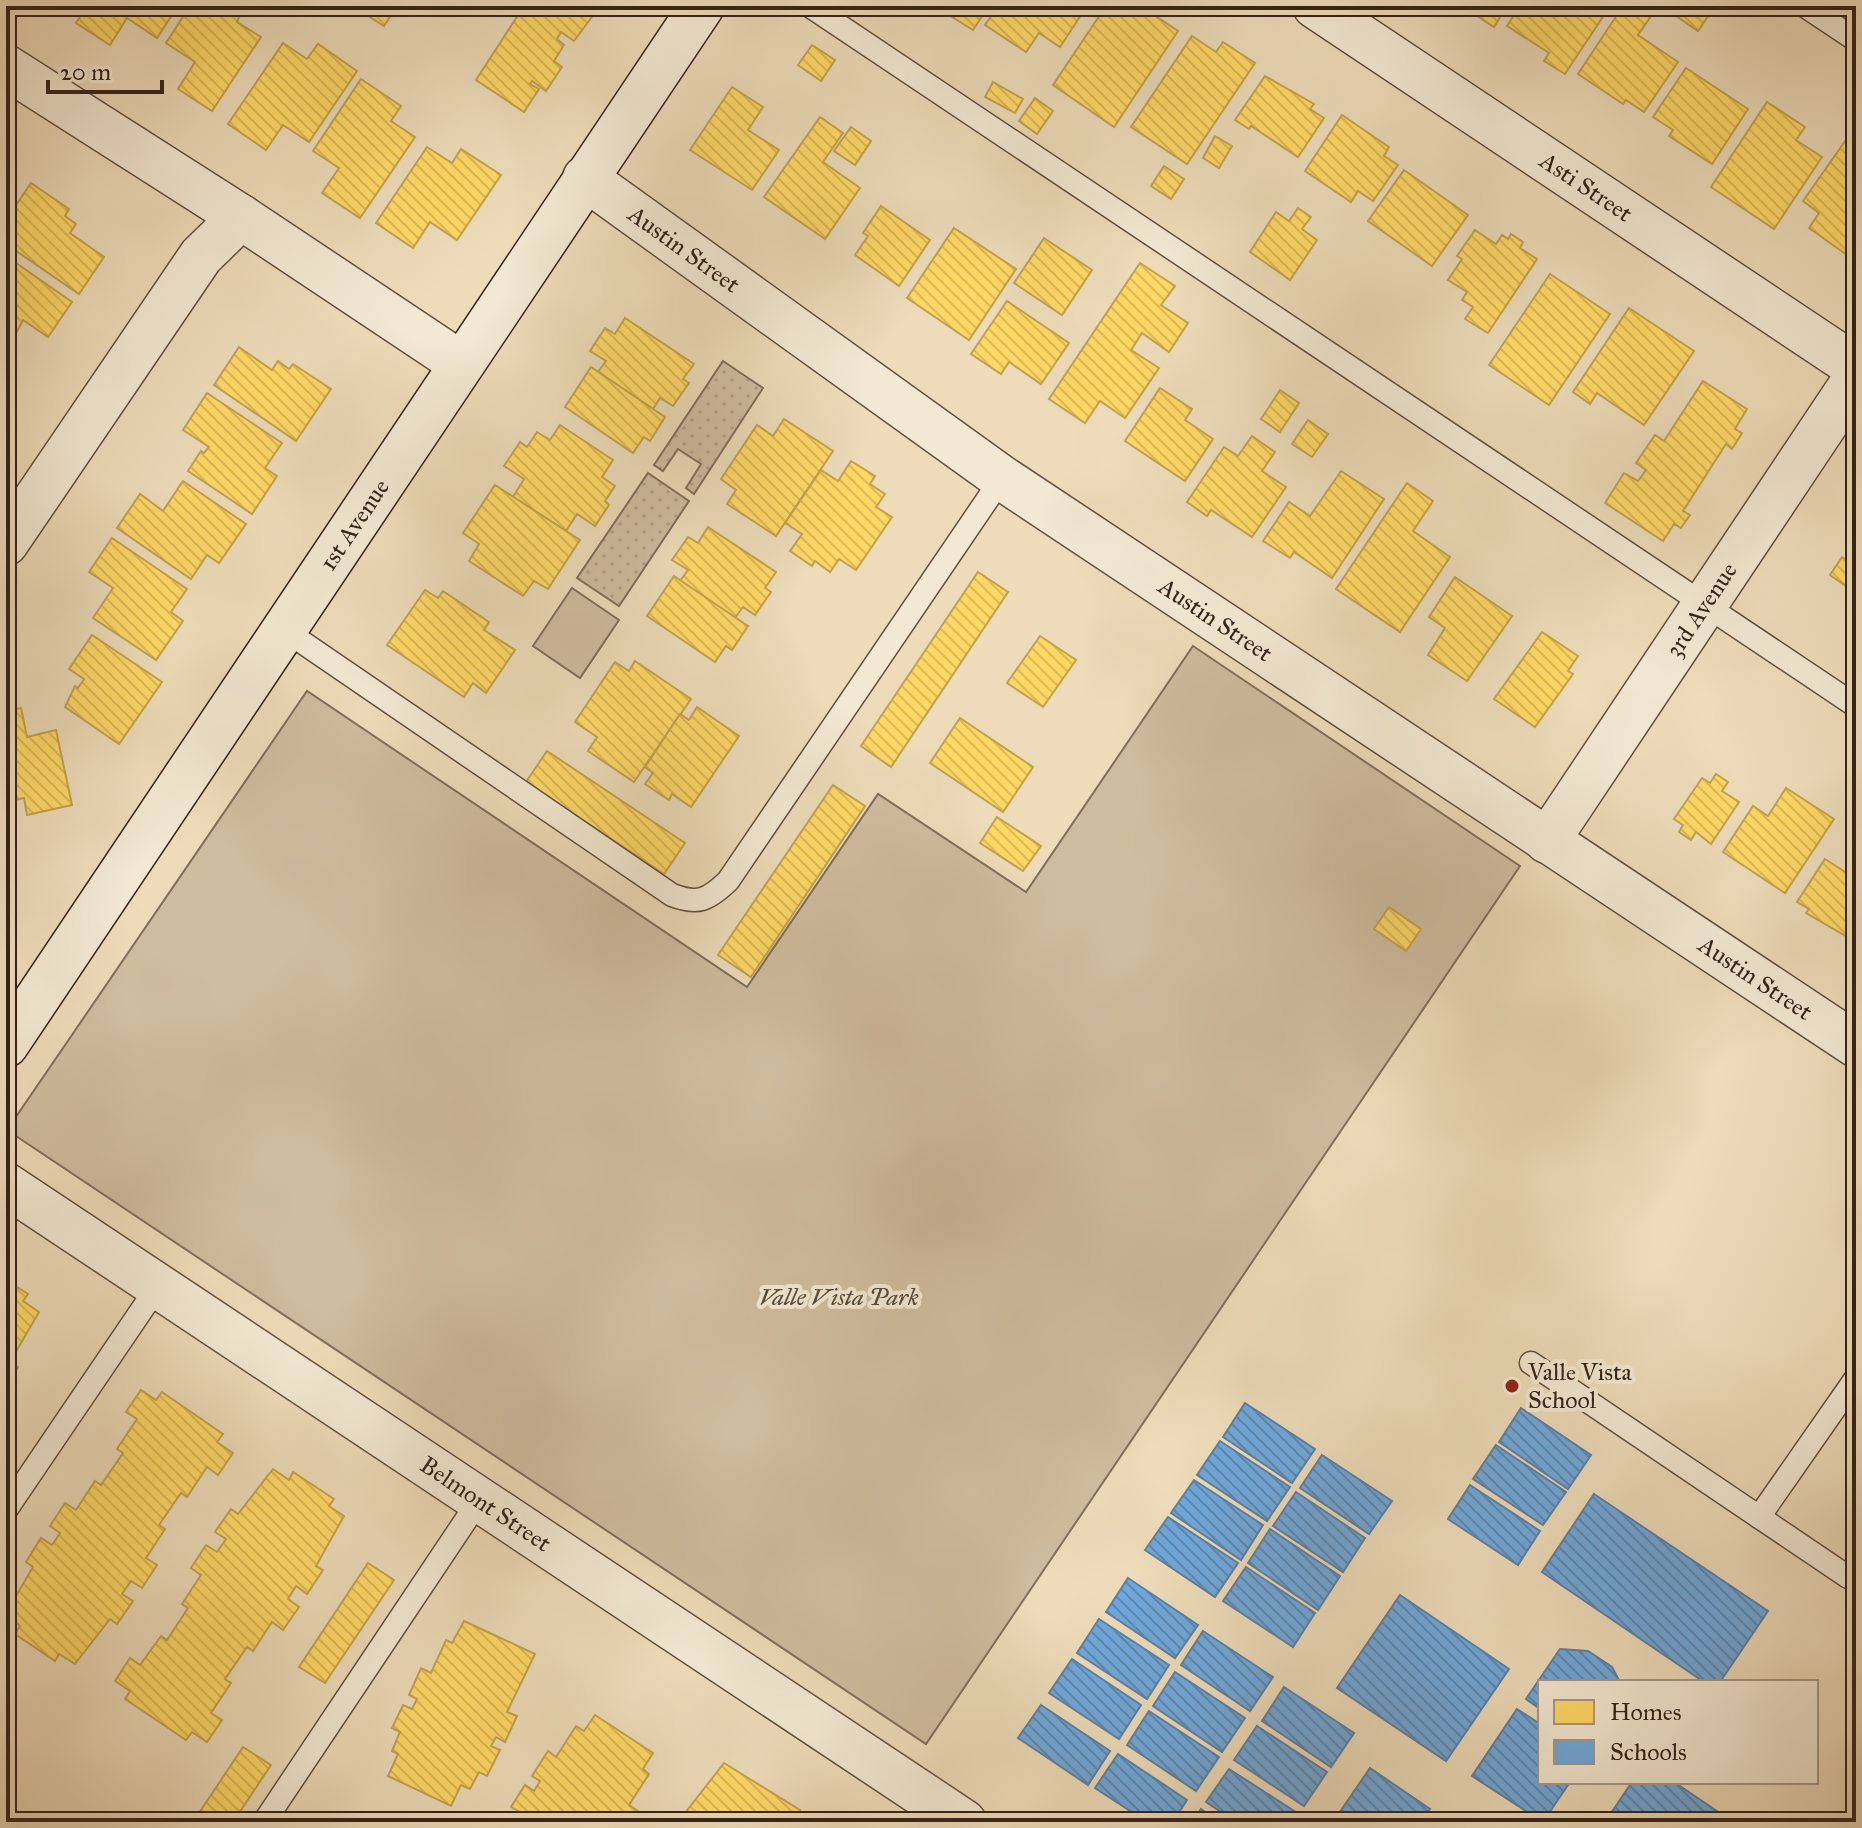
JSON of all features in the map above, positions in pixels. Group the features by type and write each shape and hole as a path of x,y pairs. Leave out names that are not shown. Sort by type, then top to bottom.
{"street":[{"name":"1st Avenue","path":"6,1045 702,6"},
{"name":"Asti Street","path":"1315,6 1856,367"},
{"path":"6,67 241,217 460,363"},
{"name":"Austin Street","path":"585,178 1002,478 1856,1045"},
{"path":"6,543 201,256 241,217"},
{"name":"3rd Avenue","path":"1547,841 1856,378"},
{"name":"Belmont Street","path":"6,1185 964,1822"}],"lane":[{"path":"810,6 1856,706"},
{"path":"1805,6 1856,40"},
{"path":"283,629 672,895 690,902 708,900 728,881 1002,478"},
{"path":"6,1510 158,1286"},
{"path":"1531,1363 1848,1577"},
{"path":"1759,1517 1856,1378"},
{"path":"264,1822 480,1499"}],"green space":[{"path":"723,361 763,388 694,494 686,488 701,464 678,449 663,471 654,465"},
{"path":"648,473 689,501 619,606 577,578"},
{"path":"572,588 619,620 580,678 533,646"},
{"name":"Valle Vista Park","path":"1193,646 1520,866 926,1744 7,1130 307,691 747,987 878,794 1026,892"}],"building: Homes":[{"path":"87,6 178,6 157,38 127,18 110,45 76,23"},
{"path":"190,6 244,6 237,22 261,37 212,111 178,89 195,62 166,43"},
{"path":"353,6 397,6 384,26"},
{"path":"524,6 600,6 574,41 561,32 557,39 564,45 554,61 562,67 546,91 532,81 530,84 539,89 524,112 476,80"},
{"path":"959,6 989,6 973,30 952,17"},
{"path":"998,6 1087,6 1060,47 1039,33 1026,52 985,25"},
{"path":"1106,6 1141,6 1178,31 1114,127 1053,85"},
{"path":"1462,6 1507,6 1494,27"},
{"path":"1520,6 1610,6 1565,74 1544,61 1549,53 1507,26"},
{"path":"1623,6 1658,6 1638,35 1678,62 1644,112 1626,100 1623,104 1578,74"},
{"path":"1662,6 1715,6 1698,31"},
{"path":"1192,36 1216,52 1223,42 1255,63 1187,164 1131,127"},
{"path":"283,43 307,59 318,44 357,71 309,142 283,125 266,150 228,124"},
{"path":"812,45 835,60 821,81 798,65"},
{"path":"1686,68 1748,109 1712,164 1669,136 1673,130 1653,117"},
{"path":"1265,76 1314,104 1310,109 1324,118 1298,157 1251,126 1249,129 1235,120"},
{"path":"361,79 401,106 391,121 415,137 360,218 322,193 339,168 313,151"},
{"path":"993,82 1023,99 1015,113 985,97"},
{"path":"732,87 763,107 748,130 779,150 752,190 690,150"},
{"path":"1035,98 1053,111 1037,134 1019,121"},
{"path":"1767,102 1805,127 1796,140 1822,157 1774,229 1711,187"},
{"path":"1342,115 1389,147 1384,156 1398,165 1373,201 1358,191 1351,202 1305,171"},
{"path":"820,117 843,133 823,162 860,188 825,239 764,197"},
{"path":"851,127 871,141 855,165 834,151"},
{"path":"1215,136 1232,146 1219,168 1203,158"},
{"path":"1848,137 1856,142 1856,243 1847,255 1809,228 1819,213 1803,201"},
{"path":"427,147 452,163 461,149 501,175 457,240 430,222 413,248 376,223"},
{"path":"1164,166 1184,179 1171,199 1151,186"},
{"path":"1404,170 1468,215 1432,266 1368,221"},
{"path":"31,183 69,209 65,216 76,224 70,233 104,257 79,294 6,244 6,220"},
{"path":"881,206 930,240 899,286 855,255 868,236 863,233"},
{"path":"1298,208 1311,217 1302,229 1317,240 1290,280 1250,252 1276,212 1289,221"},
{"path":"954,228 1016,269 969,340 907,298"},
{"path":"1475,230 1496,244 1502,235 1508,239 1511,234 1523,242 1520,248 1537,259 1488,333 1465,319 1473,307 1462,300 1467,292 1448,280 1462,259 1457,256"},
{"path":"1044,238 1092,270 1062,315 1014,283"},
{"path":"6,256 72,302 48,337 23,320 10,345 6,344"},
{"path":"1140,263 1175,286 1161,305 1188,323 1169,352 1142,333 1131,350 1159,368 1125,418 1100,401 1085,423 1049,399"},
{"path":"1550,274 1610,314 1549,405 1489,365"},
{"path":"1007,301 1069,343 1041,384 1009,362 1001,374 971,354"},
{"path":"1629,308 1694,351 1644,425 1597,393 1590,404 1573,392"},
{"path":"625,318 694,364 683,379 689,383 673,406 660,398 653,409 598,372 606,361 590,351 605,328 615,334"},
{"path":"239,347 272,370 278,361 289,369 293,364 331,389 296,441 214,385"},
{"path":"591,367 665,417 650,441 644,437 633,453 565,407"},
{"path":"1703,381 1747,409 1735,429 1742,433 1732,449 1726,444 1683,511 1690,515 1681,528 1674,524 1663,541 1605,503 1624,473 1638,481 1646,470 1636,463 1655,435 1664,441"},
{"path":"1160,388 1192,409 1185,420 1213,439 1185,481 1125,441"},
{"path":"1280,390 1299,403 1280,432 1261,419"},
{"path":"207,393 282,443 265,468 277,476 252,514 188,471 201,451 204,453 209,447 183,430"},
{"path":"784,419 833,451 776,536 727,504 736,490 721,479 757,425 773,436"},
{"path":"1308,420 1328,434 1312,457 1292,444"},
{"path":"560,425 613,460 602,477 615,486 605,501 609,505 595,526 577,514 566,531 513,497 524,479 504,466 520,442 527,447 537,432 550,440"},
{"path":"1252,436 1275,452 1262,471 1286,487 1252,537 1211,510 1207,516 1187,502 1224,447 1238,456"},
{"path":"851,461 875,476 870,484 885,494 876,507 892,517 856,570 839,559 830,572 815,561 812,566 790,551 802,534 785,523 821,470 838,481"},
{"path":"1341,471 1384,499 1332,578 1294,552 1290,558 1263,541 1289,502 1310,516"},
{"path":"183,481 246,524 219,563 207,555 191,579 117,528 140,494 163,511"},
{"path":"1407,483 1433,501 1413,531 1450,557 1400,632 1336,589"},
{"path":"495,485 580,540 548,589 534,581 523,596 469,561 479,544 463,533"},
{"path":"708,527 776,572 765,588 771,592 755,615 743,607 735,618 680,581 688,570 672,560 688,537 698,543"},
{"path":"112,538 187,589 171,612 183,621 156,660 93,618 113,588 89,572"},
{"path":"1856,546 1856,593 1830,575 1842,557 1847,560"},
{"path":"978,572 1008,592 891,767 861,746"},
{"path":"674,576 748,626 732,650 726,646 715,662 647,616"},
{"path":"1455,577 1512,616 1467,681 1428,655 1445,628 1429,617"},
{"path":"425,590 438,598 443,591 489,622 484,630 515,650 486,693 473,683 464,697 387,645"},
{"path":"1542,632 1578,656 1568,671 1573,674 1535,727 1494,699"},
{"path":"92,635 162,682 119,744 65,707 75,686 78,688 84,679 69,669"},
{"path":"1040,636 1076,660 1043,707 1007,683"},
{"path":"635,661 691,699 634,782 588,751 597,737 575,722 615,662 629,671"},
{"path":"697,707 739,736 691,807 672,794 669,800 645,784 653,773 645,767 680,714 689,720"},
{"path":"21,708 27,737 56,730 72,805 27,815 24,798 6,802 6,711"},
{"path":"960,718 1033,767 1003,812 930,763"},
{"path":"547,751 685,843 664,874 526,782"},
{"path":"1716,774 1728,782 1722,791 1739,802 1711,844 1696,832 1691,840 1679,832 1683,825 1674,819 1702,778 1710,783"},
{"path":"833,785 865,806 751,977 718,955"},
{"path":"1786,788 1834,819 1785,893 1723,852 1753,806 1768,816"},
{"path":"997,817 1041,846 1023,871 980,843"},
{"path":"1825,859 1856,879 1856,942 1806,913 1809,909 1797,902"},
{"path":"1389,907 1421,929 1406,951 1374,929"},
{"path":"6,1280 28,1294 23,1301 39,1312 10,1362 18,1367 6,1385"},
{"path":"141,1390 156,1400 162,1392 223,1434 217,1442 233,1453 218,1475 207,1467 187,1497 181,1493 159,1525 165,1529 146,1558 157,1565 142,1588 131,1581 122,1594 133,1601 117,1624 110,1619 75,1664 59,1654 55,1661 15,1634 20,1626 6,1613 33,1567 26,1562 41,1538 52,1545 60,1533 50,1526 65,1503 76,1510 95,1481 101,1485 123,1453 117,1449 137,1419 126,1412"},
{"path":"273,1469 289,1480 293,1472 334,1499 329,1506 344,1516 316,1566 323,1570 307,1594 296,1586 288,1599 299,1607 283,1630 272,1622 253,1651 247,1647 225,1679 231,1683 211,1713 222,1720 207,1742 192,1732 186,1740 125,1699 130,1691 115,1681 130,1658 140,1665 161,1636 167,1640 188,1608 182,1604 201,1575 191,1568 206,1545 217,1552 226,1539 215,1532 231,1509 238,1514"},
{"path":"368,1563 394,1580 325,1683 299,1667"},
{"path":"464,1621 535,1654 507,1712 517,1716 505,1742 496,1737 491,1746 500,1750 487,1776 479,1772 470,1789 461,1785 451,1806 388,1776 398,1754 392,1751 400,1732 392,1728 403,1705 412,1709 417,1699 409,1695 421,1668 431,1673 446,1640 452,1643"},
{"path":"595,1715 653,1753 643,1769 649,1774 629,1805 638,1811 630,1822 513,1822 520,1812 511,1807 525,1785 534,1791 540,1781 532,1776 548,1751 556,1757 576,1726 584,1731"},
{"path":"243,1747 271,1765 233,1822 193,1822"},
{"path":"724,1763 800,1810 792,1822 678,1822"}],"building: Schools":[{"path":"1245,1403 1315,1449 1292,1483 1223,1437"},
{"path":"1521,1408 1591,1455 1568,1489 1499,1442"},
{"path":"1220,1441 1290,1487 1267,1521 1197,1475"},
{"path":"1496,1445 1566,1492 1543,1525 1473,1479"},
{"path":"1322,1455 1392,1501 1369,1534 1300,1488"},
{"path":"1194,1480 1263,1525 1241,1560 1171,1513"},
{"path":"1470,1485 1540,1531 1518,1565 1448,1519"},
{"path":"1296,1492 1365,1538 1343,1572 1273,1526"},
{"path":"1594,1494 1768,1611 1721,1680 1701,1680 1542,1572"},
{"path":"1168,1517 1238,1563 1215,1597 1145,1550"},
{"path":"1270,1529 1340,1576 1318,1610 1248,1563"},
{"path":"1246,1567 1315,1613 1293,1647 1223,1601"},
{"path":"1128,1578 1198,1625 1175,1658 1106,1612"},
{"path":"1400,1595 1509,1669 1446,1761 1337,1688"},
{"path":"1099,1619 1169,1665 1147,1699 1077,1653"},
{"path":"1203,1631 1273,1677 1250,1711 1181,1665"},
{"path":"1560,1649 1588,1651 1612,1667 1619,1680 1539,1680"},
{"path":"1072,1659 1141,1705 1119,1739 1049,1693"},
{"path":"1175,1672 1245,1718 1222,1752 1153,1706"},
{"path":"1538,1681 1538,1708 1526,1699"},
{"path":"1284,1687 1354,1733 1331,1767 1262,1721"},
{"path":"1041,1705 1110,1751 1088,1785 1018,1738"},
{"path":"1517,1709 1538,1723 1538,1784 1569,1784 1543,1822 1472,1776"},
{"path":"1149,1711 1219,1757 1196,1791 1127,1745"},
{"path":"1257,1726 1327,1772 1304,1806 1234,1760"},
{"path":"1118,1754 1187,1800 1173,1822 1147,1822 1095,1788"},
{"path":"1370,1768 1430,1809 1421,1822 1333,1822"},
{"path":"1229,1769 1299,1814 1294,1822 1236,1822 1206,1802"},
{"path":"1631,1784 1677,1784 1733,1822 1605,1822"},
{"path":"1201,1809 1220,1822 1192,1822"}],"place":[{"name":"Valle Vista School","path":"1512,1386"}]}
